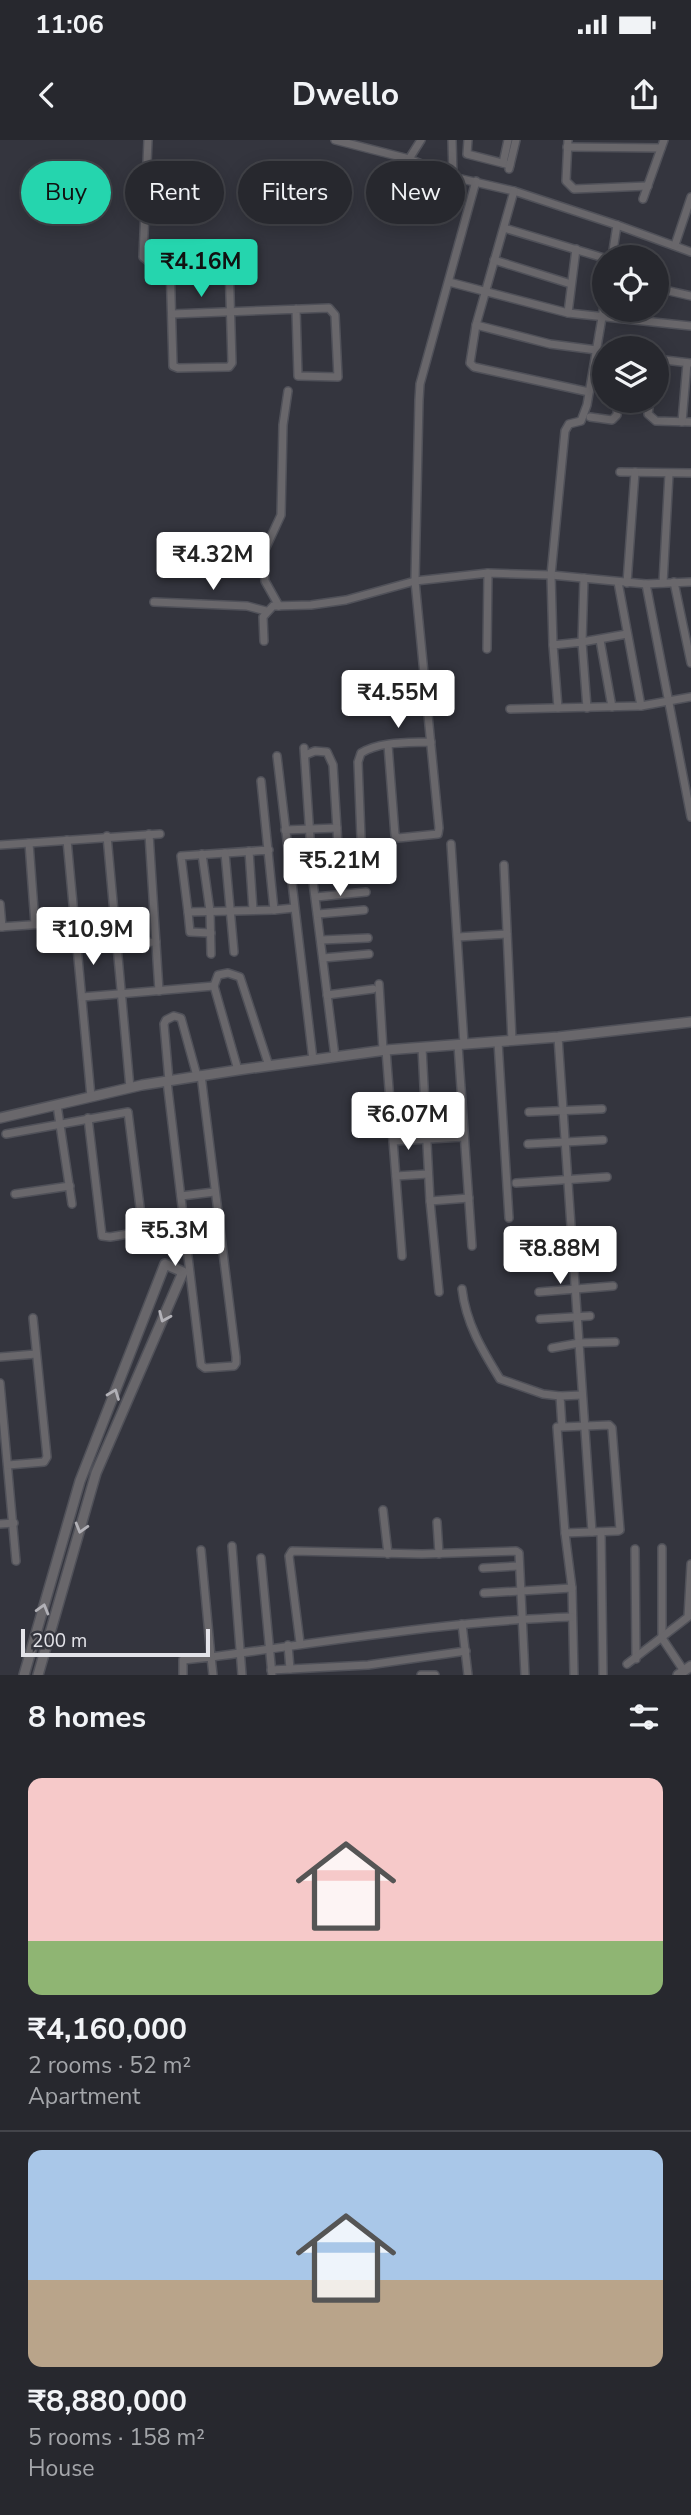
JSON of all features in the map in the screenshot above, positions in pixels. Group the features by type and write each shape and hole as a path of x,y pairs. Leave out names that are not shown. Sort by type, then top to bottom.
{"street":[{"path":"148,140 144,257 148,261 229,263 232,312 232,363 229,366 173,366 170,262"},
{"path":"335,140 414,161"},
{"path":"409,159 421,140"},
{"path":"452,140 453,161"},
{"path":"468,140 467,154 508,166"},
{"path":"508,140 508,166"},
{"path":"508,166 516,140"},
{"path":"643,199 648,186 662,144 568,144 566,181 569,186 648,186"},
{"path":"465,179 514,191 691,252"},
{"path":"388,745 396,835 398,838 404,838 439,832 415,581 420,384 476,181"},
{"path":"514,191 476,325 471,365 589,392"},
{"path":"675,245 691,197"},
{"path":"614,245 617,225"},
{"path":"504,228 592,254"},
{"path":"568,313 576,249"},
{"path":"494,260 571,284"},
{"path":"449,282 568,313 592,316"},
{"path":"669,292 691,296"},
{"path":"172,314 296,309 333,310 338,377 298,376 296,309"},
{"path":"651,322 691,326"},
{"path":"476,325 550,344 592,350"},
{"path":"669,361 689,363 682,422"},
{"path":"558,708 551,575 565,431 569,424 581,421 592,381"},
{"path":"279,606 265,581 263,554 281,515 283,425 288,391"},
{"path":"590,417 612,420 617,413"},
{"path":"648,413 654,420 691,422"},
{"path":"620,472 691,473"},
{"path":"627,583 635,472"},
{"path":"663,583 669,474"},
{"path":"487,649 488,573"},
{"path":"264,641 263,617 273,606 311,605 346,600 415,581 488,573 551,575 646,584 691,582"},
{"path":"584,578 582,642 587,708"},
{"path":"618,582 641,706"},
{"path":"674,582 691,663"},
{"path":"646,584 691,817"},
{"path":"154,602 247,606 266,611"},
{"path":"553,645 627,634"},
{"path":"600,640 612,707"},
{"path":"510,709 641,706 691,696"},
{"path":"361,838 358,762 361,753 369,748 430,742"},
{"path":"335,1057 316,897 304,752 322,751 330,754 333,765 341,894"},
{"path":"277,756 313,1060"},
{"path":"261,781 274,910"},
{"path":"285,830 337,828"},
{"path":"149,834 159,991"},
{"path":"0,845 160,834"},
{"path":"107,836 130,1088"},
{"path":"66,840 91,1097"},
{"path":"29,843 35,924"},
{"path":"451,844 458,937 464,1137 472,1246"},
{"path":"211,933 190,932 181,856 269,850"},
{"path":"248,851 253,910"},
{"path":"225,853 234,953"},
{"path":"202,854 210,911 211,954"},
{"path":"504,865 512,1041"},
{"path":"316,897 366,892"},
{"path":"0,904 1,927 74,922"},
{"path":"188,912 294,908"},
{"path":"318,914 364,910"},
{"path":"458,937 507,934"},
{"path":"321,940 368,938"},
{"path":"117,944 156,942"},
{"path":"323,958 369,954"},
{"path":"238,1070 214,986 218,975 228,973 240,976 269,1066"},
{"path":"82,998 214,986"},
{"path":"327,995 376,986 402,1256"},
{"path":"174,1016 181,1018 199,1076 236,1357 234,1366 205,1368 201,1365 168,1081 164,1024 174,1016"},
{"path":"0,1118 130,1088 238,1070 384,1050 558,1037 691,1022"},
{"path":"558,1037 584,1426 596,1532 603,1675"},
{"path":"498,1042 509,1218"},
{"path":"422,1048 428,1174 439,1292"},
{"path":"57,1105 72,1204"},
{"path":"529,1112 602,1109"},
{"path":"6,1134 128,1112 143,1231"},
{"path":"88,1118 102,1236 159,1229"},
{"path":"393,1142 464,1137"},
{"path":"528,1144 603,1140"},
{"path":"396,1176 428,1174"},
{"path":"516,1183 607,1177"},
{"path":"15,1194 70,1186"},
{"path":"181,1196 214,1192"},
{"path":"430,1201 469,1198"},
{"path":"538,1236 608,1233"},
{"path":"550,1263 610,1259"},
{"path":"24,1675 80,1481 165,1264 183,1272 96,1473 38,1675"},
{"path":"539,1292 613,1286"},
{"path":"462,1289 472,1329 500,1379 543,1394 582,1395"},
{"path":"540,1319 590,1316"},
{"path":"8,1465 44,1462 47,1457 33,1318"},
{"path":"552,1348 579,1343 615,1342"},
{"path":"0,1357 36,1354"},
{"path":"0,1383 16,1562"},
{"path":"559,1396 562,1427"},
{"path":"565,1533 620,1530 612,1428 609,1425 557,1427 565,1533 572,1588 574,1675"},
{"path":"383,1510 388,1554"},
{"path":"437,1522 439,1554"},
{"path":"0,1524 14,1523"},
{"path":"232,1546 242,1675"},
{"path":"662,1548 662,1637 684,1671"},
{"path":"635,1549 635,1659"},
{"path":"201,1550 213,1675"},
{"path":"300,1643 289,1553 297,1550 388,1554 516,1551 519,1553 525,1675"},
{"path":"261,1558 272,1672 290,1669 305,1672 341,1671 466,1651"},
{"path":"626,1664 690,1617 691,1564"},
{"path":"483,1567 519,1566"},
{"path":"484,1593 572,1588"},
{"path":"183,1675 183,1660 270,1647 522,1618 572,1617"},
{"path":"462,1624 468,1675"},
{"path":"288,1645 290,1669"},
{"path":"421,1675 435,1675"}]}
